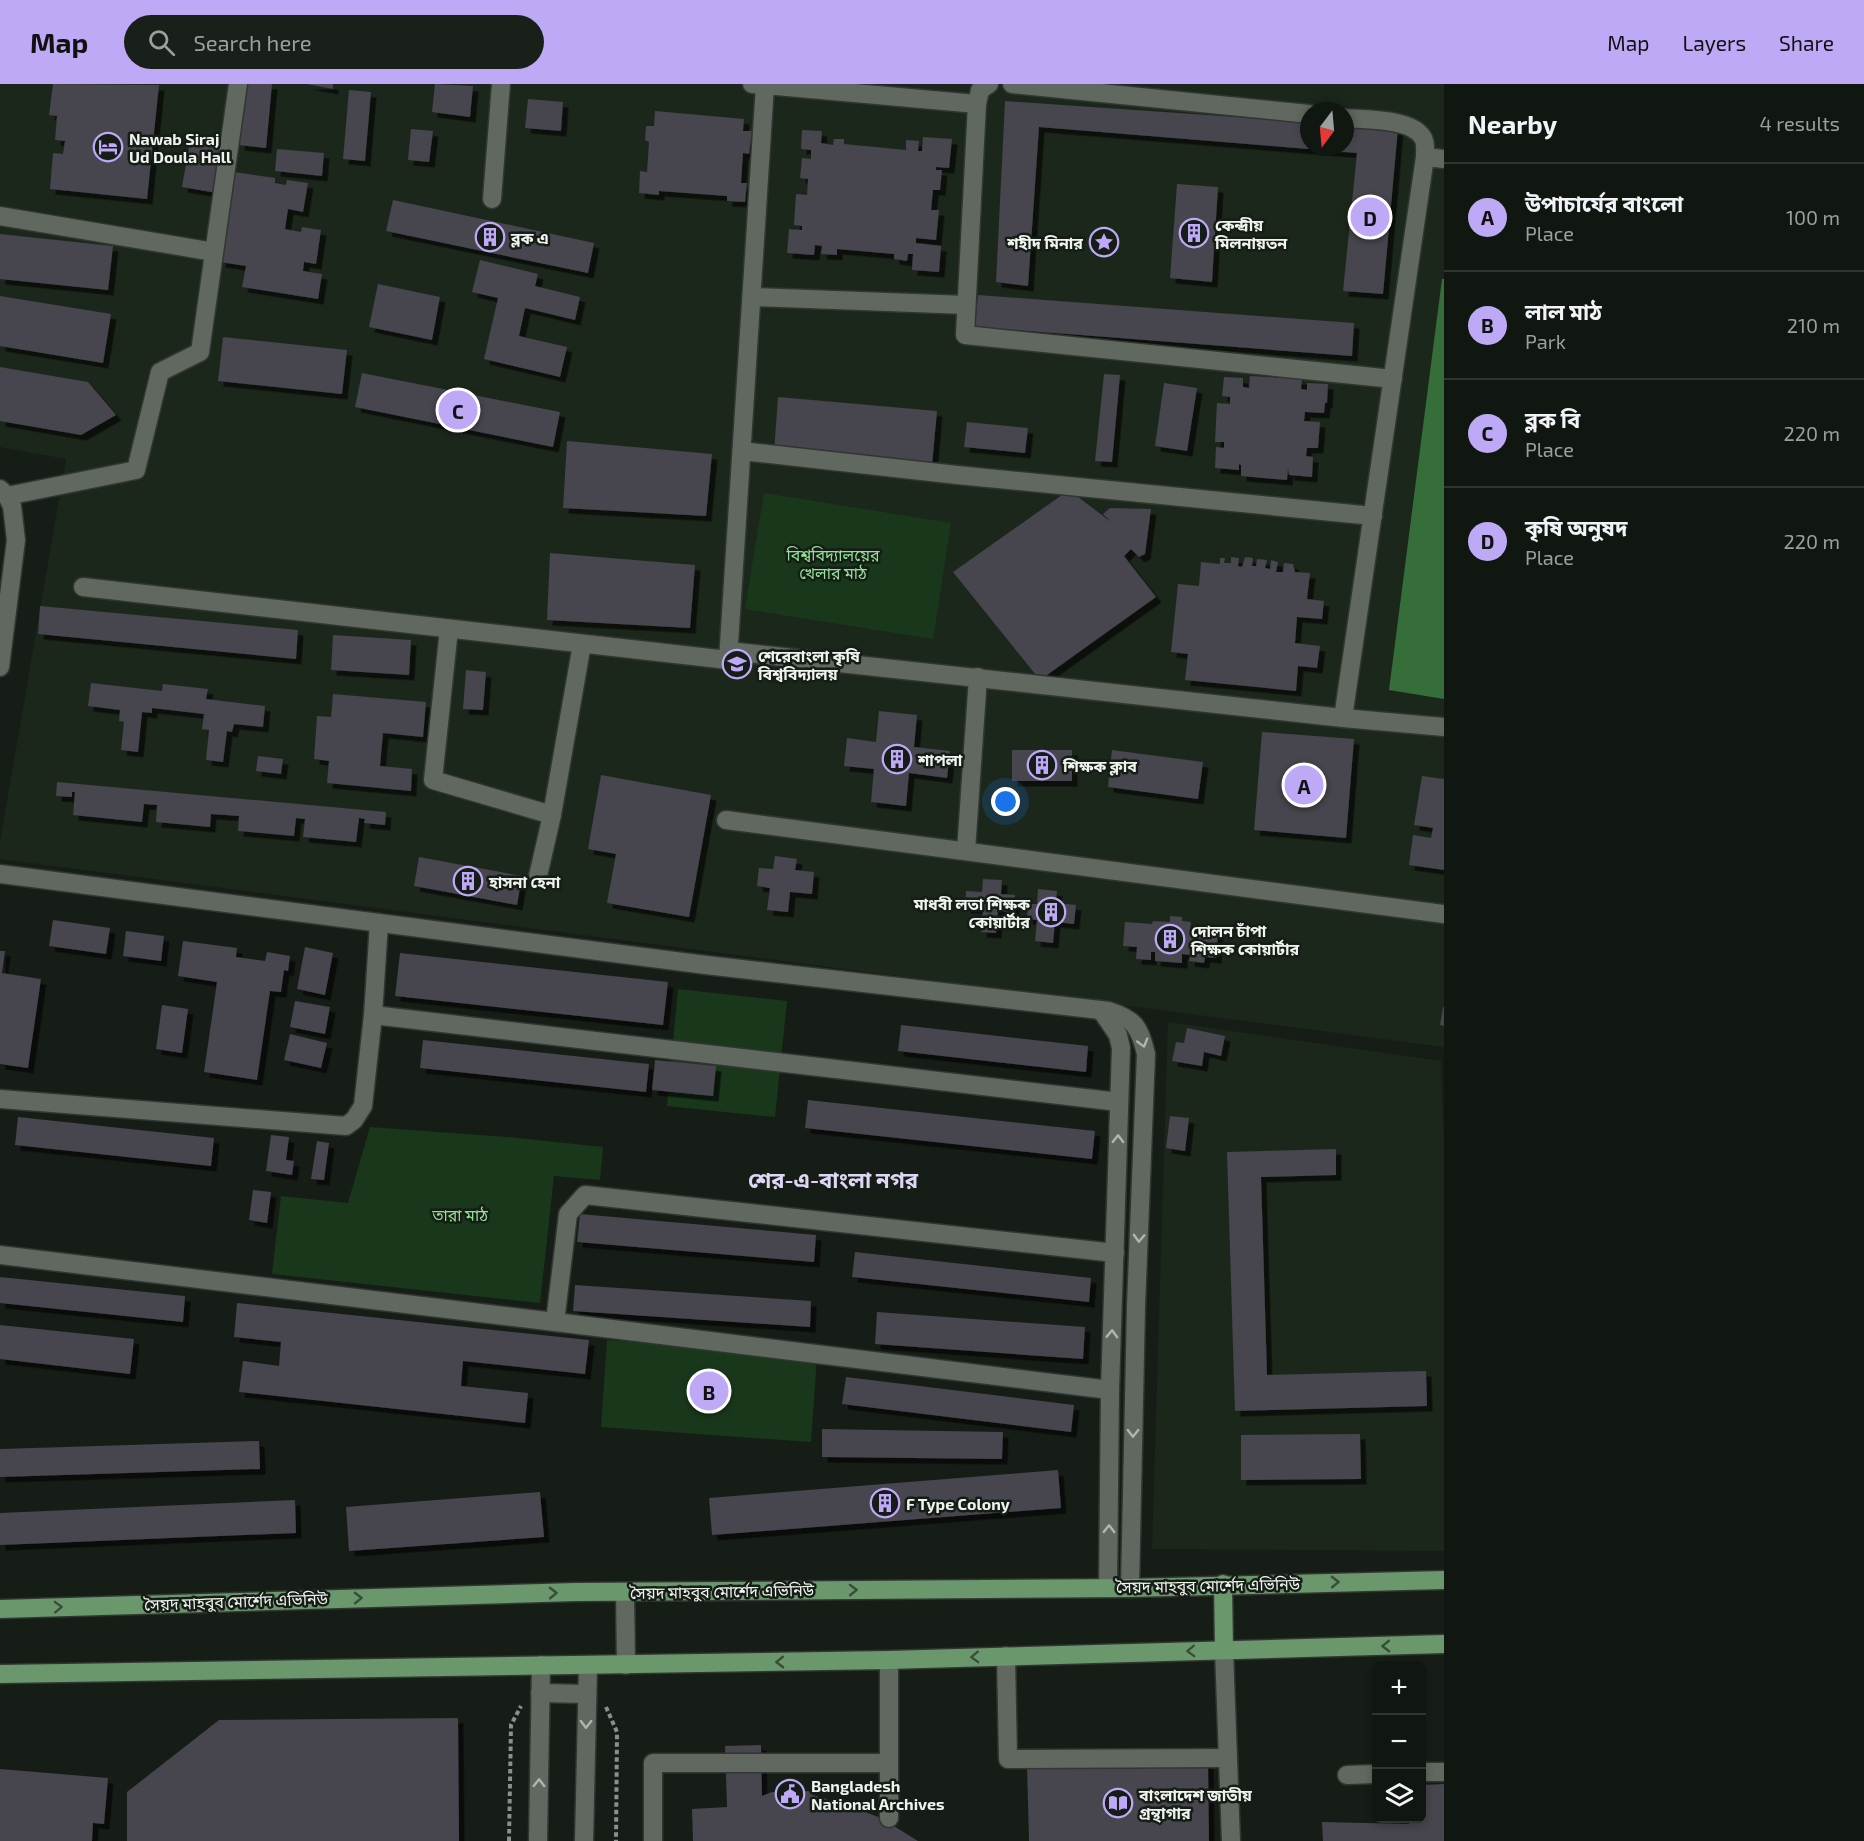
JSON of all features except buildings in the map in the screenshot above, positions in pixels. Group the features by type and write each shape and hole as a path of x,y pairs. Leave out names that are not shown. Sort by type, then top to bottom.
{"main road":[{"name":"সৈয়দ মাহবুব মোর্শেদ এভিনিউ","path":"0,1609 625,1592 1130,1588 1444,1580"},
{"path":"1223,1584 1224,1650"},
{"path":"0,1674 889,1660 1444,1644"}],"street":[{"path":"0,667 16,540 14,516 4,492 136,470 160,372 200,352 238,84"},
{"path":"492,199 501,84"},
{"path":"989,84 980,90 977,104 966,335 1393,379"},
{"path":"1012,84 1300,113"},
{"path":"83,587 728,660 753,297 759,85 977,104"},
{"path":"1343,718 1425,157 1423,137 1412,127 1402,123 1354,119"},
{"path":"1425,157 1444,159"},
{"path":"0,216 214,252"},
{"path":"753,297 966,305"},
{"path":"742,451 957,475 1373,516"},
{"path":"448,629 433,780 552,815"},
{"path":"538,876 552,815 582,644"},
{"path":"729,651 1444,727"},
{"path":"966,851 978,677"},
{"path":"726,820 1444,914"},
{"path":"0,874 706,965 1101,1010 1125,1016 1138,1029 1146,1054 1136,1306 1130,1588"},
{"path":"0,1100 346,1126 354,1120 363,1106 373,1015 379,923"},
{"path":"1101,1010 1118,1035 1121,1048 1110,1390 1108,1587"},
{"path":"373,1015 1119,1102"},
{"path":"555,1322 568,1214 585,1196 1115,1253"},
{"path":"0,1255 1110,1390"},
{"path":"1113,1305 1136,1306"},
{"path":"625,1592 626,1665"},
{"path":"1224,1650 1231,1841"},
{"path":"1006,1656 1008,1759 1228,1758"},
{"path":"889,1660 889,1818"},
{"path":"538,1841 541,1665"},
{"path":"584,1841 588,1666"},
{"path":"540,1694 587,1694"},
{"path":"653,1841 652,1763 888,1763"},
{"path":"1426,1772 1444,1772"},
{"path":"1347,1775 1372,1774"}],"path":[{"path":"604,1703 617,1732 616,1841"},
{"path":"508,1841 511,1725 521,1705"}],"shaded area":[{"name":"শেরেবাংলা কৃষি বিশ্ববিদ্যালয়","path":"0,84 1444,84 1444,1047 0,859 0,842 66,459 0,447"},
{"path":"1442,279 1444,279 1444,699 1389,690"},
{"path":"1168,1022 1441,1061 1444,1139 1444,1551 1152,1549"}],"green space":[{"name":"বিশ্ববিদ্যালয়ের খেলার মাঠ","path":"764,493 951,523 933,639 745,609"},
{"path":"678,989 787,1001 775,1117 667,1106"},
{"name":"তারা মাঠ","path":"370,1127 603,1147 600,1180 554,1176 540,1303 272,1274 281,1196 348,1203"},
{"path":"607,1340 817,1356 811,1442 601,1427"}],"place":[{"name":"Nawab Siraj Ud Doula Hall","path":"108,147"},
{"name":"কৃষি অনুষদ","path":"1370,217"},
{"name":"কেন্দ্রীয় মিলনায়তন","path":"1194,233"},
{"name":"ব্লক এ","path":"490,237"},
{"name":"শহীদ মিনার","path":"1104,242"},
{"name":"ব্লক বি","path":"458,410"},
{"name":"শেরেবাংলা কৃষি বিশ্ববিদ্যালয়","path":"737,664"},
{"name":"শাপলা","path":"897,759"},
{"name":"শিক্ষক ক্লাব","path":"1042,765"},
{"name":"উপাচার্যের বাংলো","path":"1304,785"},
{"name":"হাসনা হেনা","path":"468,881"},
{"name":"মাধবী লতা শিক্ষক কোয়ার্টার","path":"1051,912"},
{"name":"দোলন চাঁপা শিক্ষক কোয়ার্টার","path":"1170,939"},
{"name":"লাল মাঠ","path":"709,1391"},
{"name":"F Type Colony","path":"885,1503"},
{"name":"Bangladesh National Archives","path":"790,1794"},
{"name":"বাংলাদেশ জাতীয় গ্রন্থাগার","path":"1118,1803"}],"district":[{"name":"শের-এ-বাংলা নগর","path":"833,1179"}]}
